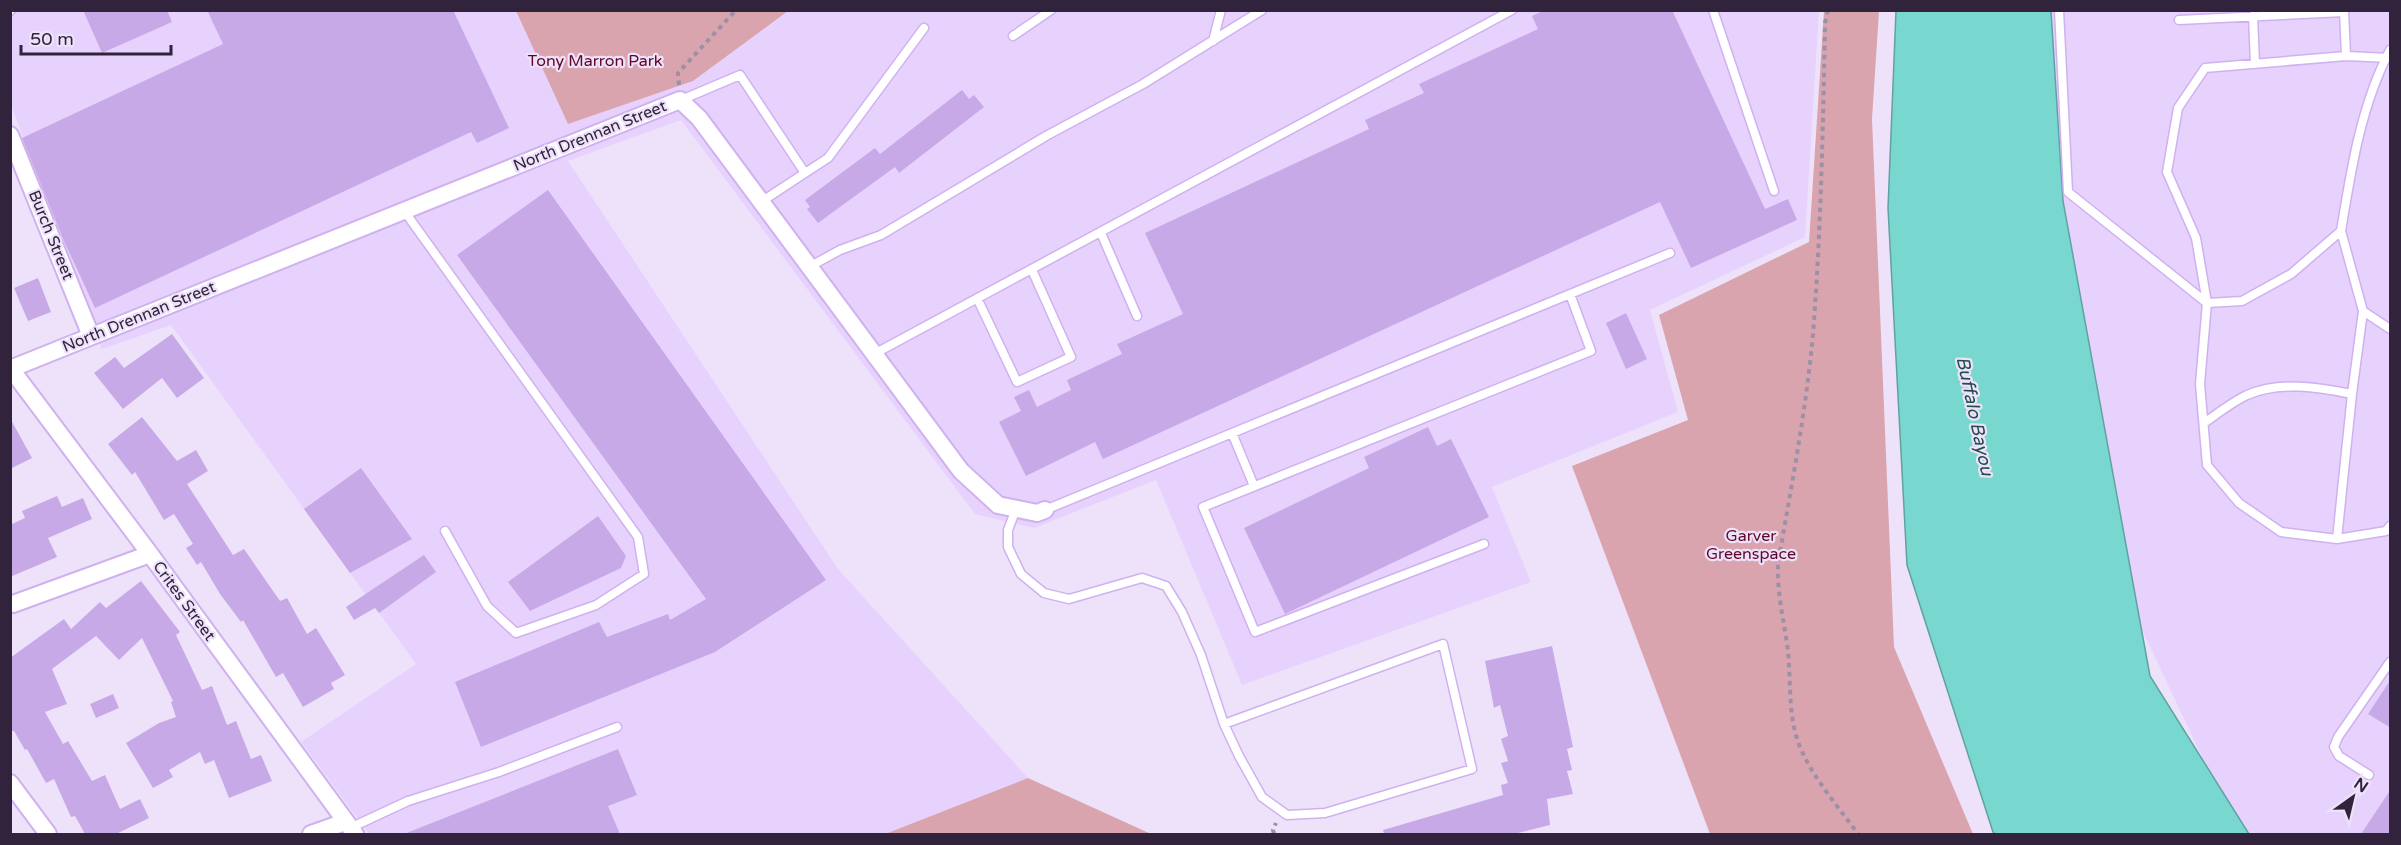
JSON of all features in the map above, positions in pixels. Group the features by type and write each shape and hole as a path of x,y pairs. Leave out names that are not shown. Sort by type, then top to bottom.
{"street":[{"name":"North Drennan Street","path":"11,369 680,100 699,118 961,471 998,505 1037,513 1045,510"},
{"name":"Burch Street","path":"10,135 91,336"},
{"name":"Crites Street","path":"11,369 150,554 350,828"},
{"path":"13,604 150,554"},
{"path":"10,783 41,833"},
{"path":"311,834 350,828"}],"lane":[{"path":"1012,36 1051,10"},
{"path":"1213,41 1221,10"},
{"path":"809,267 840,250 881,235 1046,136 1143,84 1262,10"},
{"path":"874,354 1512,10"},
{"path":"1713,10 1774,191"},
{"path":"2059,10 2068,192 2207,303 2242,301 2291,274 2341,231"},
{"path":"2179,20 2344,11 2346,56"},
{"path":"2253,16 2255,64"},
{"path":"761,202 828,158 924,28"},
{"path":"2337,539 2363,311 2341,231 2354,151 2389,55 2346,56 2205,68 2178,108 2167,172 2196,238 2207,303 2200,384 2207,465 2239,503 2281,532 2337,539 2386,531 2391,526"},
{"path":"680,100 740,75 805,172"},
{"path":"405,212 638,537 644,574 596,604 516,633 487,606 445,531"},
{"path":"1101,232 1137,316"},
{"path":"1045,510 1670,253"},
{"path":"978,298 1017,382 1071,357 1032,270"},
{"path":"1484,544 1255,632 1203,507 1591,351 1570,294"},
{"path":"2363,311 2391,329"},
{"path":"2204,423 2247,395 2281,387 2320,388 2352,394"},
{"path":"1232,433 1254,486"},
{"path":"1016,509 1008,530 1008,547 1021,573 1044,593 1068,599 1142,578 1166,586 1182,612 1202,655 1224,724 1262,797 1287,815 1325,813 1472,769 1443,644 1224,724"},
{"path":"2369,775 2339,756 2334,747 2344,728 2391,662"},
{"path":"350,828 408,801 499,772 617,727"}],"path":[{"path":"680,100 678,73 736,10"},
{"path":"1828,10 1825,24 1813,334 1778,564 1778,584 1788,651 1794,729 1798,742 1824,787 1858,834"}],"shaded area":[{"path":"1819,10 1805,237 1650,310 1678,412 1492,487 1531,582 1242,685 1156,480 1034,528 975,514 681,120 568,161 838,569 1028,778 885,834 369,834 301,742 416,664 171,325 102,349 11,105 11,11 516,11 568,124 693,81 788,11"},
{"path":"2051,11 2390,11 2390,834 2238,834 2138,621 2063,201"}],"green space":[{"name":"Tony Marron Park","path":"516,11 788,11 693,81 568,124"},
{"name":"Garver Greenspace","path":"1824,11 1879,11 1872,119 1894,647 1973,834 1710,834 1572,466 1688,420 1659,315 1809,242"},
{"path":"1028,778 1151,834 885,834"}],"water":[{"name":"Buffalo Bayou","path":"1896,11 2051,11 2063,201 2150,676 2249,834 1995,834 1993,832 1907,565 1888,208"}],"building":[{"path":"83,10 167,10 172,22 102,53"},
{"path":"207,10 453,10 509,128 477,143 471,132 95,308 64,241 22,138 223,44"},
{"path":"1545,10 1672,10 1765,209 1788,199 1797,220 1691,268 1660,202 1103,459 1095,442 1026,476 999,422 1021,411 1014,397 1029,390 1037,407 1071,390 1067,380 1122,354 1117,344 1183,314 1145,233 1369,129 1365,120 1424,93 1419,84 1538,29 1532,16"},
{"path":"962,90 969,99 974,95 984,107 899,173 895,167 818,223 807,209 810,207 805,200 875,148 880,154"},
{"path":"548,190 826,580 715,652 481,747 455,682 599,622 607,637 668,614 670,620 706,599 457,255"},
{"path":"38,278 51,312 28,321 14,288"},
{"path":"1626,313 1647,359 1626,369 1606,323"},
{"path":"172,334 204,378 177,398 162,378 123,409 94,373 115,357 124,368"},
{"path":"142,417 177,461 196,450 208,471 187,484 233,555 244,549 280,601 287,598 307,634 316,628 345,675 331,683 334,689 303,707 283,673 276,677 243,620 241,622 220,594 201,562 197,565 186,548 193,544 174,514 164,520 135,472 132,475 108,444"},
{"path":"10,418 32,458 10,469"},
{"path":"1428,427 1437,446 1451,439 1489,517 1285,614 1244,528 1369,468 1364,457"},
{"path":"361,468 412,539 350,573 304,509"},
{"path":"57,496 62,507 83,498 92,519 48,538 57,557 10,577 10,525 25,518 22,511"},
{"path":"598,516 626,556 621,568 530,611 508,582"},
{"path":"424,555 436,572 379,613 375,608 354,620 346,607"},
{"path":"141,581 180,632 176,635 202,690 212,686 227,725 236,721 251,759 261,755 272,781 229,798 214,760 205,764 200,752 169,770 173,777 153,788 126,743 159,723 176,717 171,702 173,701 142,638 119,660 96,636 52,669 67,704 45,712 63,744 68,741 92,781 105,775 120,809 140,799 149,818 116,834 85,834 75,816 71,817 54,779 46,783 27,749 25,750 14,731 10,731 10,658 64,619 71,629 100,602 106,608"},
{"path":"1552,646 1573,747 1567,749 1572,770 1567,771 1573,794 1547,799 1550,825 1514,834 1384,834 1383,830 1503,795 1501,785 1508,783 1501,763 1508,761 1501,739 1508,736 1500,705 1494,708 1485,661"},
{"path":"2391,679 2391,728 2368,714"},
{"path":"113,694 119,708 96,718 90,704"},
{"path":"618,749 637,795 608,806 620,834 404,834"},
{"path":"2391,789 2391,834 2361,834"}]}
